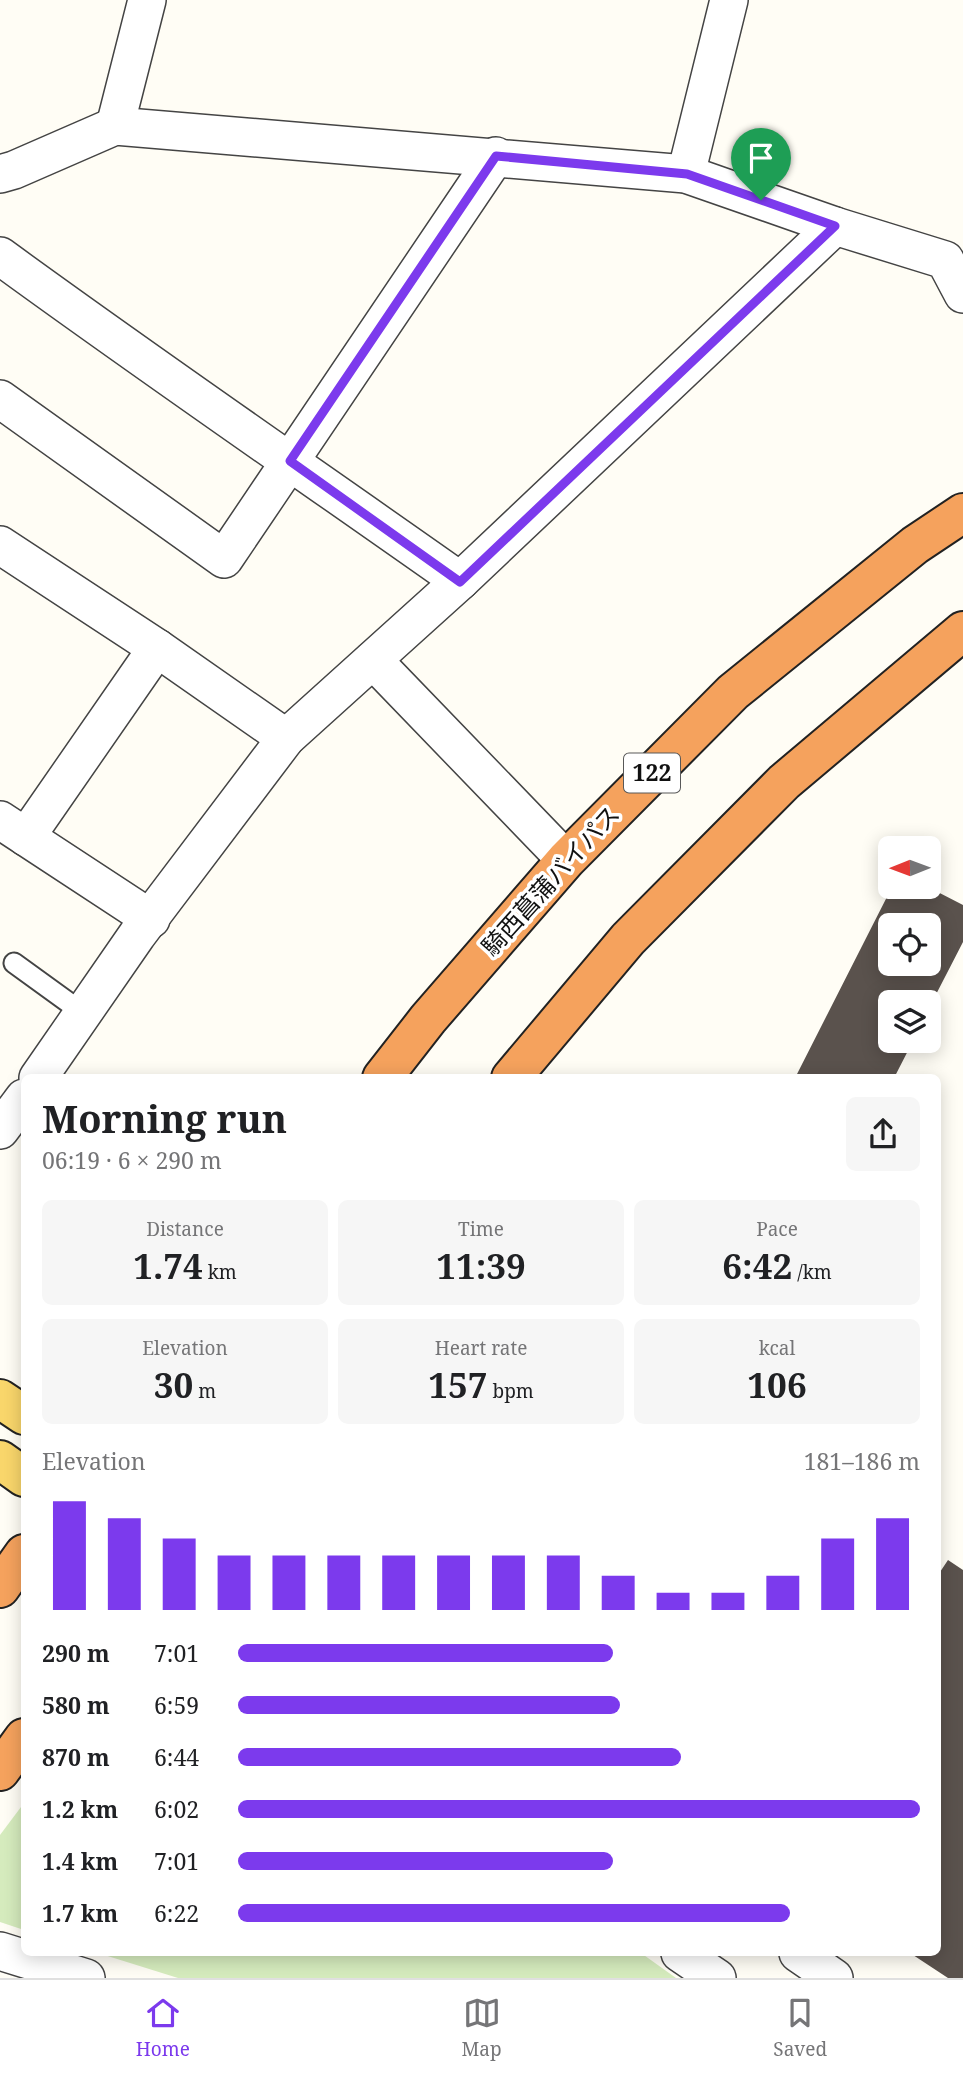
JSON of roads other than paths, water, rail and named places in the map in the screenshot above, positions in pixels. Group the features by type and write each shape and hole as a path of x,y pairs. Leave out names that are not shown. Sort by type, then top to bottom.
{"highway":[{"name":"騎西菖蒲バイパス","path":"385,1074 428,1019 566,860 733,692 915,545 963,513"},
{"path":"514,1074 628,939 784,782 963,631"},
{"path":"0,1588 21,1558"},
{"path":"0,1771 21,1742"}],"main road":[{"path":"0,1399 21,1413"},
{"path":"0,1460 21,1475"}],"street":[{"path":"115,126 147,0"},
{"path":"687,174 729,0"},
{"path":"0,174 115,126 687,174 835,226 954,255 963,294"},
{"path":"0,399 224,558 496,156"},
{"path":"37,1074 286,738 460,582 835,226"},
{"path":"0,256 151,367 290,461 460,582"},
{"path":"0,545 286,738"},
{"path":"151,919 13,829 157,649"},
{"path":"373,660 566,860"},
{"path":"0,1951 86,1978"},
{"path":"684,1956 716,1978"},
{"path":"802,1956 834,1978"}],"lane":[{"path":"14,963 83,1013"}]}
